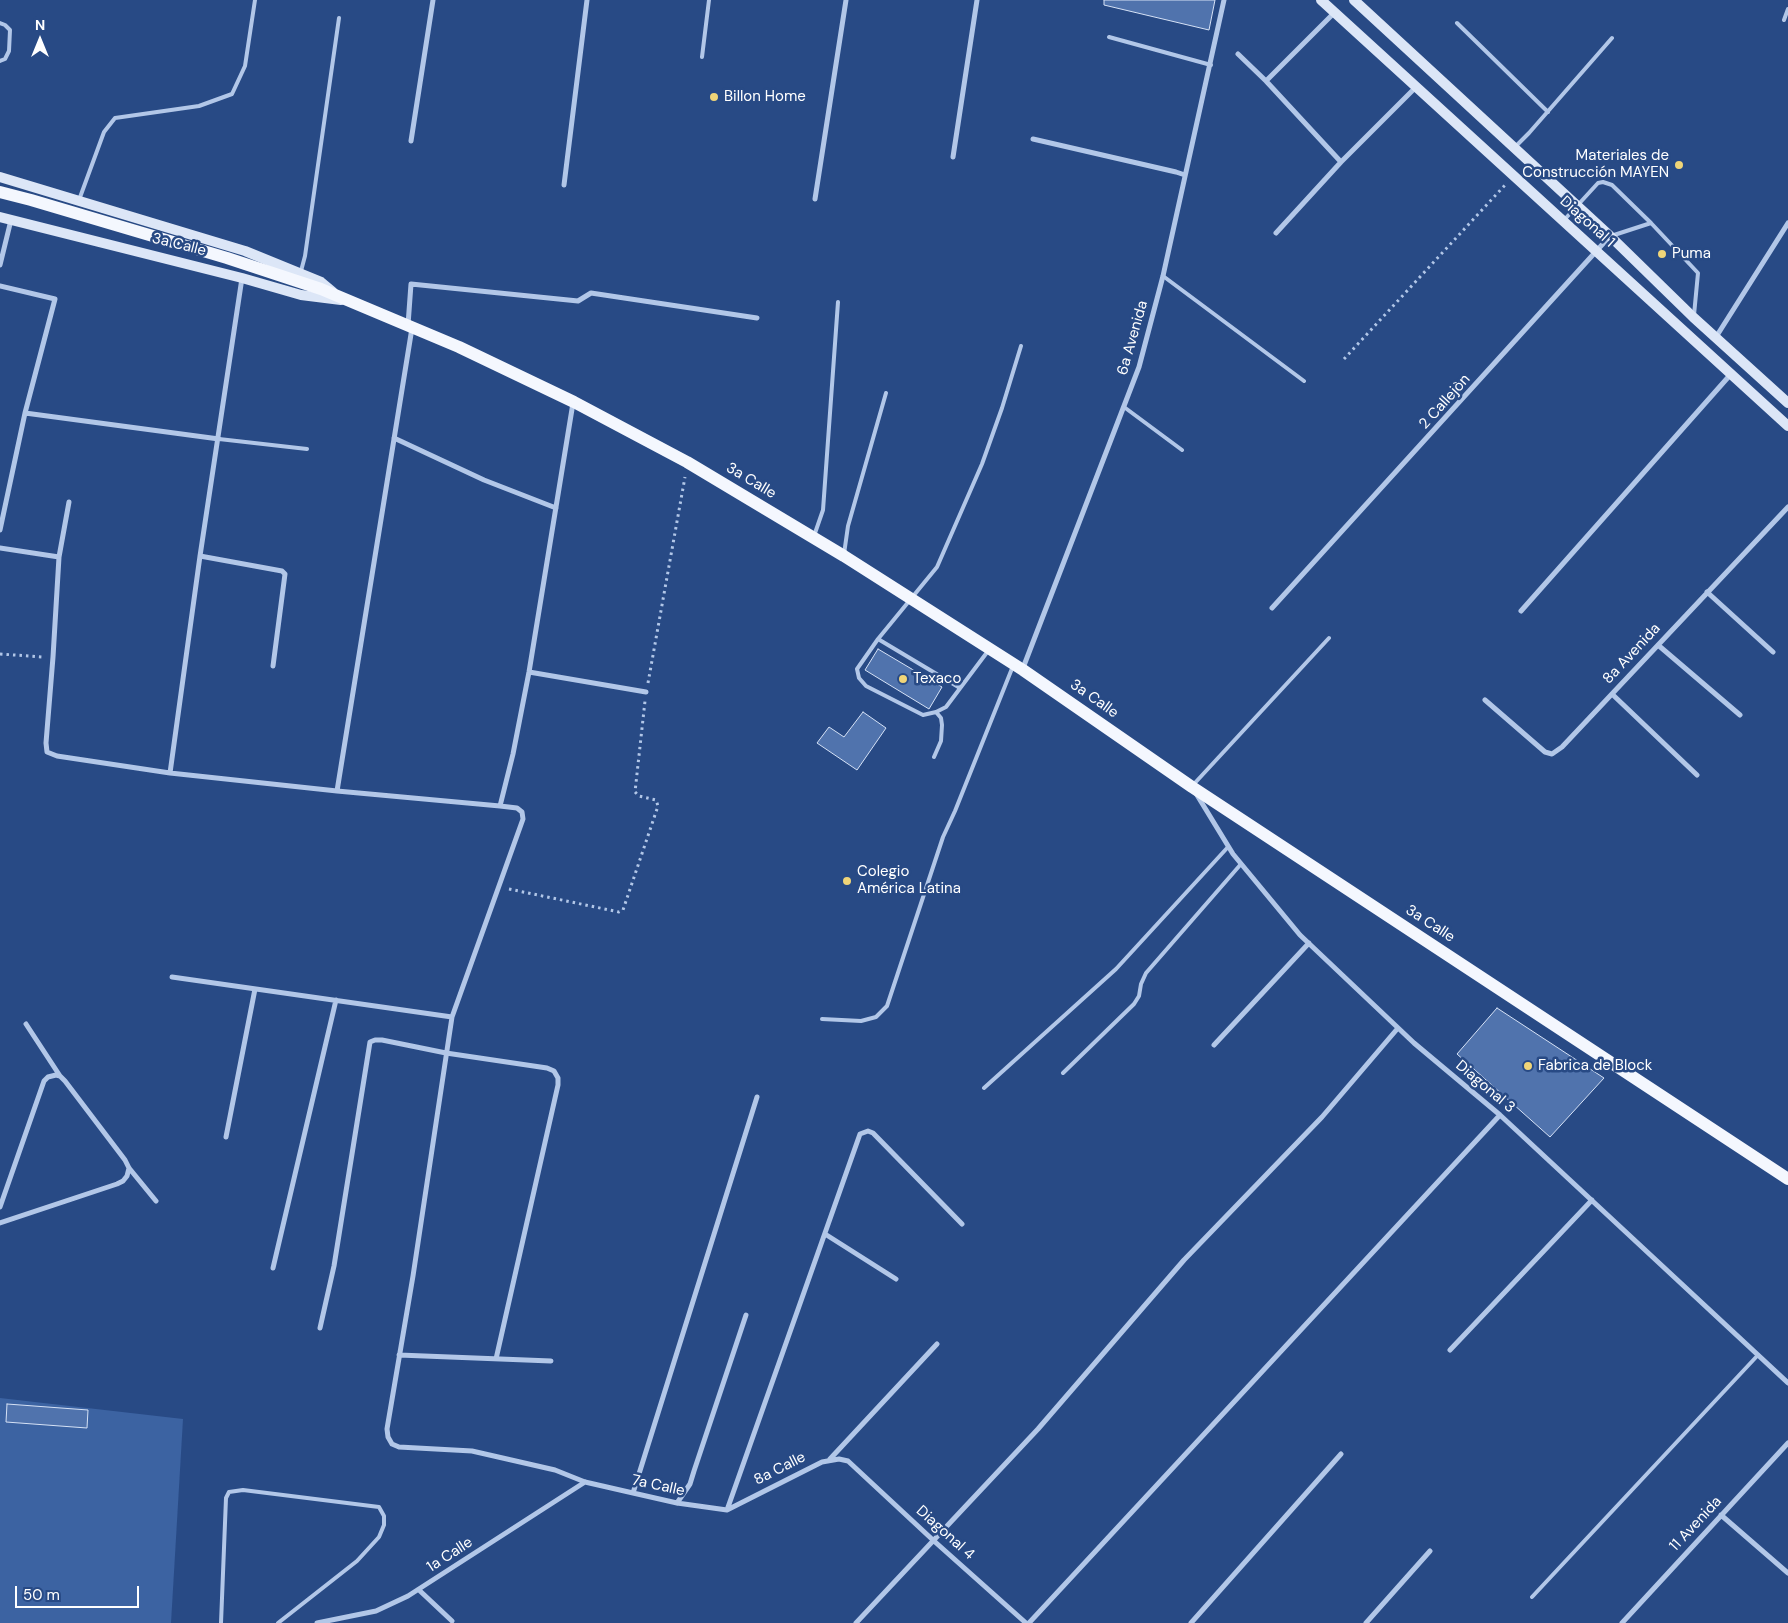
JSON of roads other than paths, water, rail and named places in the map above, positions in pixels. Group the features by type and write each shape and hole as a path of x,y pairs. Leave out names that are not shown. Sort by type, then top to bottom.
{"main road":[{"name":"Diagonal 1","path":"1320,0 1788,426"},
{"name":"Diagonal 1","path":"1354,0 1610,236 1693,317 1788,403"},
{"name":"3a Calle","path":"0,177 245,251 321,282 338,296"},
{"name":"3a Calle","path":"0,192 227,258 321,289 459,347 574,402 688,462 844,556 1018,667 1192,787 1788,1178"},
{"name":"3a Calle","path":"0,217 242,278 301,295 350,301"},
{"path":"1705,350 1716,337"}],"street":[{"path":"411,140 433,0"},
{"path":"564,185 587,0"},
{"path":"816,199 846,0"},
{"path":"953,157 977,0"},
{"name":"6a Avenida","path":"1018,667 1139,367 1163,276 1224,0"},
{"path":"1266,81 1334,13"},
{"path":"1238,54 1266,81 1341,162"},
{"path":"1276,233 1341,162 1416,87"},
{"path":"1034,140 1185,175"},
{"path":"0,265 12,220"},
{"path":"1716,337 1788,223"},
{"path":"1272,608 1610,236"},
{"path":"170,773 200,556 242,278"},
{"path":"338,791 410,327 411,284 578,301 591,293 756,318"},
{"path":"0,286 55,300 25,413 0,530"},
{"path":"1521,611 1731,374"},
{"path":"500,806 513,754 529,672 574,402"},
{"path":"25,413 219,439"},
{"path":"394,438 484,480 556,508"},
{"path":"68,502 59,557 46,743 47,752 57,756 170,773 500,806 517,808 522,812 523,819 452,1017 413,1276 399,1355 551,1361"},
{"name":"8a Avenida","path":"1485,700 1545,752 1552,754 1562,748 1788,507"},
{"path":"0,548 59,557"},
{"path":"200,556 282,571 285,574 273,666"},
{"path":"1707,592 1773,652"},
{"path":"1658,645 1740,715"},
{"path":"529,672 646,692"},
{"path":"1612,694 1697,775"},
{"name":"Diagonal 3","path":"1192,787 1228,847 1309,943 1398,1028 1500,1115 1788,1383"},
{"path":"1214,1045 1309,943"},
{"path":"172,977 452,1017"},
{"path":"226,1137 255,989"},
{"path":"273,1268 336,1000"},
{"path":"26,1024 60,1076 156,1201"},
{"path":"856,1623 1038,1429 1184,1260 1322,1117 1398,1028"},
{"path":"320,1328 334,1266 370,1042 382,1040 446,1053 547,1068 554,1071 558,1078 558,1085 496,1359"},
{"path":"0,1207 44,1081 52,1076 60,1076"},
{"path":"633,1493 757,1097"},
{"path":"1028,1623 1500,1115"},
{"path":"727,1510 860,1134 868,1130 873,1133 962,1224"},
{"path":"0,1223 117,1184 127,1176 129,1168"},
{"path":"1450,1350 1592,1200"},
{"path":"825,1234 896,1279"},
{"path":"677,1504 690,1484 746,1315"},
{"path":"830,1459 937,1344"},
{"name":"7a Calle","path":"399,1355 387,1429 388,1437 392,1444 399,1447 472,1451 555,1470 585,1482 677,1504 727,1510"},
{"name":"11 Avenida","path":"1622,1623 1788,1443"},
{"path":"1191,1623 1341,1454"},
{"name":"8a Calle","path":"727,1510 822,1462 839,1458 848,1461"},
{"name":"Diagonal 4","path":"848,1461 934,1541 1028,1623"},
{"name":"1a Calle","path":"317,1623 376,1611 419,1590 585,1482"},
{"path":"1721,1515 1788,1573"},
{"path":"1366,1623 1430,1551"},
{"path":"419,1590 452,1621"}],"lane":[{"path":"79,200 104,132 115,118 199,106 232,94 245,66 255,0"},
{"path":"702,57 709,0"},
{"path":"1784,20 1788,9"},
{"path":"300,274 305,256 339,18"},
{"path":"0,23 10,30 8,51 5,59 0,61"},
{"path":"1457,23 1548,112"},
{"path":"1109,37 1211,65"},
{"path":"1514,148 1612,38"},
{"path":"1563,221 1598,183 1603,182 1612,186 1651,223 1698,273 1693,317"},
{"path":"1610,236 1651,223"},
{"path":"1163,276 1304,381"},
{"path":"814,538 824,510 838,302"},
{"path":"989,649 946,707 923,715 866,686 859,678 857,669 878,639 937,568 982,464 1021,346"},
{"path":"844,556 848,526 886,393"},
{"path":"1124,407 1182,450"},
{"path":"219,439 307,449"},
{"path":"1192,787 1329,638"},
{"path":"878,639 960,688"},
{"path":"822,1019 861,1021 876,1016 887,1006 943,837 1018,667"},
{"path":"934,756 941,741 942,725 941,718 936,712"},
{"path":"984,1088 1116,969 1228,847"},
{"path":"1063,1073 1134,1004 1139,996 1141,984 1146,973 1241,864"},
{"path":"1532,1597 1758,1355"},
{"path":"221,1623 226,1498 229,1492 243,1490 378,1507 384,1516 384,1525 379,1537 357,1561 278,1623"}],"place":[{"name":"Billon Home","path":"714,97"},
{"name":"Materiales de Construcción MAYEN","path":"1679,165"},
{"name":"Puma","path":"1662,254"},
{"name":"Texaco","path":"903,679"},
{"name":"Colegio América Latina","path":"847,881"},
{"name":"Fabrica de Block","path":"1528,1066"}]}
